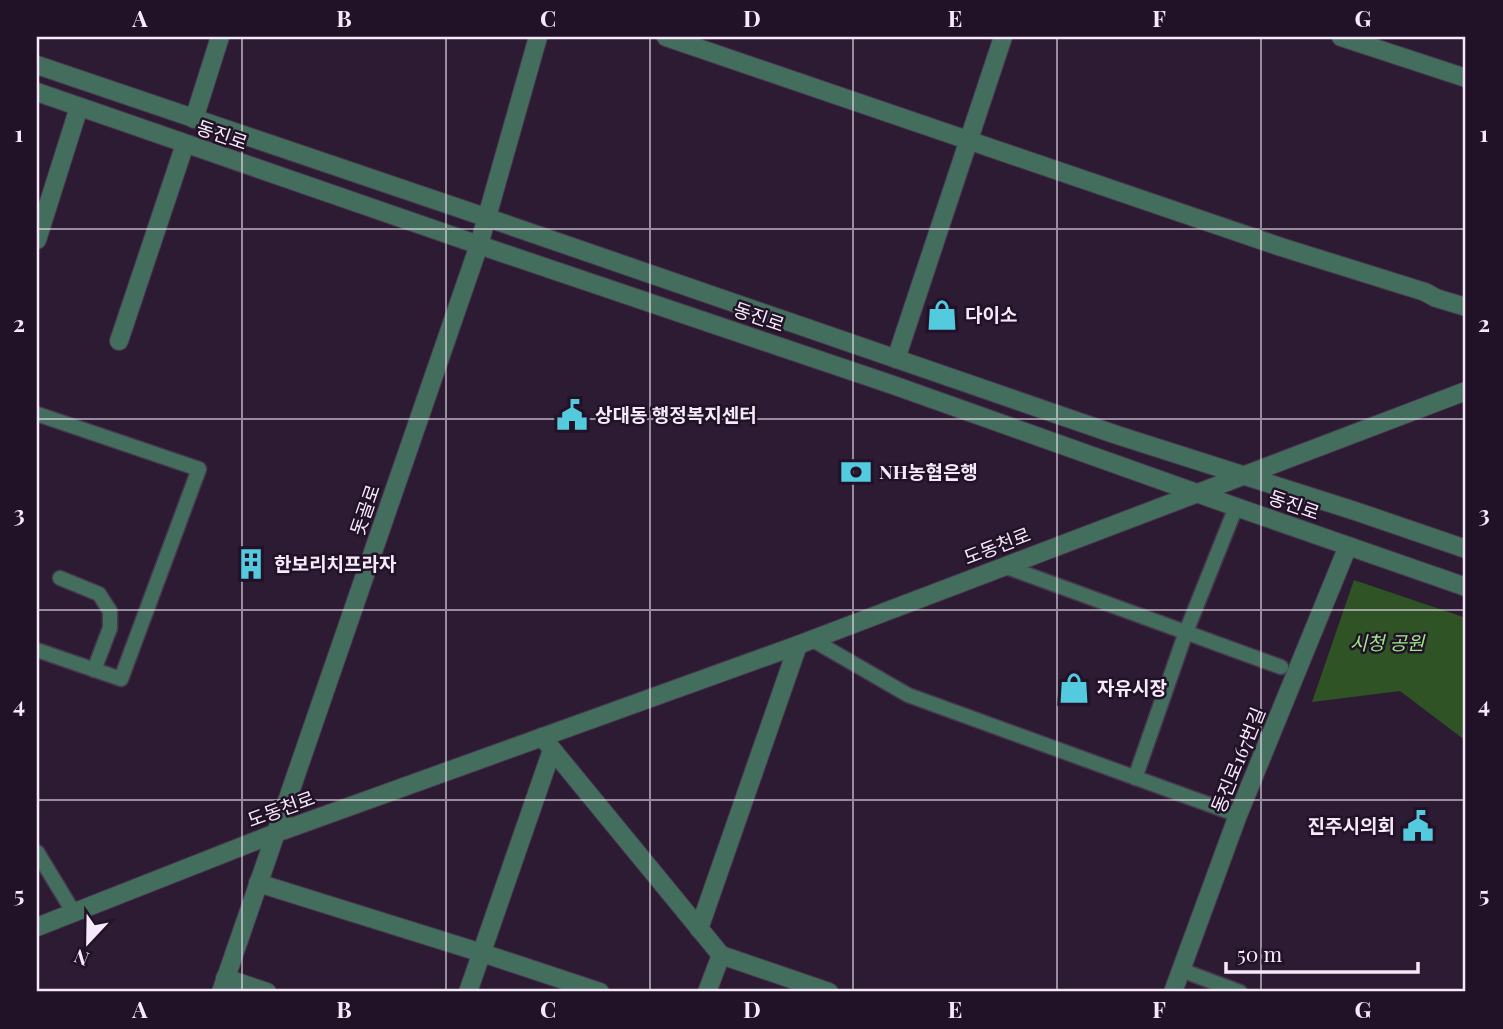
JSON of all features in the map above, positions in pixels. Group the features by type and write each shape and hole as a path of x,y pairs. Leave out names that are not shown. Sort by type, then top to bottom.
{"street":[{"path":"194,119 220,37"},
{"name":"돗골로","path":"223,985 488,218 538,37"},
{"path":"666,37 1281,247 1466,307"},
{"path":"896,359 1003,37"},
{"path":"1341,37 1466,78"},
{"name":"동진로","path":"37,65 896,359 1466,549"},
{"name":"동진로","path":"37,92 893,385 1466,587"},
{"path":"37,240 79,107"},
{"path":"119,341 185,144"},
{"name":"도동천로","path":"37,927 275,833 547,743 804,642 1466,391"},
{"name":"동진로167번길","path":"1173,992 1238,815 1348,546"},
{"path":"699,929 804,642"},
{"path":"547,743 721,955 829,992"},
{"path":"468,992 547,743"},
{"path":"258,883 600,992"},
{"path":"707,992 721,955"},
{"path":"223,985 267,992"}],"lane":[{"path":"37,414 199,469 121,679 37,649"},
{"path":"1135,778 1186,632 1236,507"},
{"path":"1004,566 1281,667"},
{"path":"60,578 99,594 110,611 110,628 94,670"},
{"path":"804,642 908,695 1238,815"},
{"path":"37,852 74,913"},
{"path":"1181,970 1240,992"}],"green space":[{"name":"시청 공원","path":"1354,580 1466,618 1466,741 1400,691 1312,702"}],"place":[{"name":"다이소","path":"942,315"},
{"name":"상대동 행정복지센터","path":"572,415"},
{"name":"NH농협은행","path":"856,472"},
{"name":"한보리치프라자","path":"251,564"},
{"name":"자유시장","path":"1074,688"},
{"name":"진주시의회","path":"1418,826"}]}
